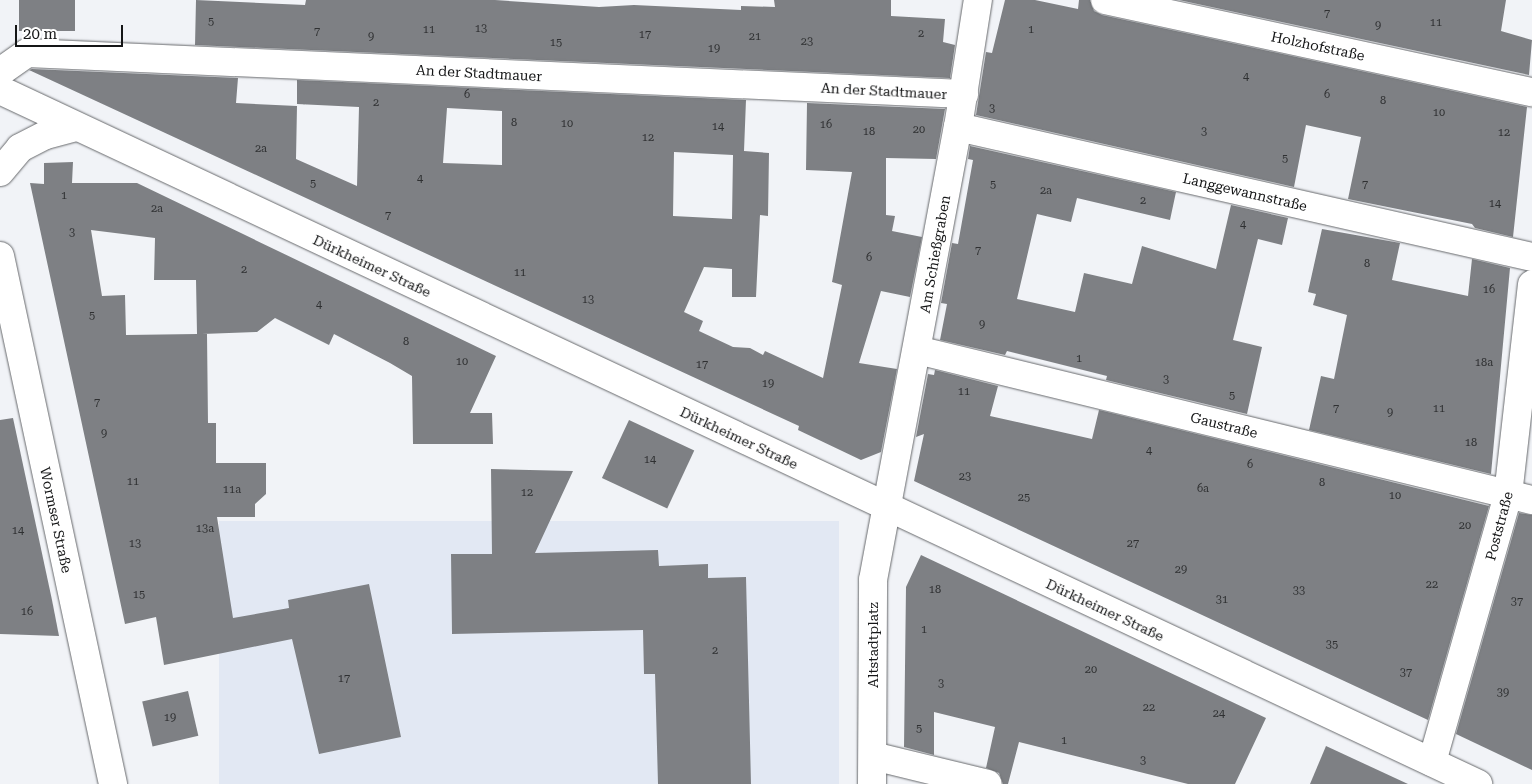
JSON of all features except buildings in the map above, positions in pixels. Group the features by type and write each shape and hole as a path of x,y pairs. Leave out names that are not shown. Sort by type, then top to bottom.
{"street":[{"name":"Am Schießgraben","path":"886,507 964,94 978,0"},
{"name":"Holzhofstraße","path":"1105,0 1532,92"},
{"name":"An der Stadtmauer","path":"0,72 27,53 964,94"},
{"name":"Dürkheimer Straße","path":"0,90 75,127 1478,784"},
{"path":"0,172 20,148 46,134 75,127"},
{"name":"Langgewannstraße","path":"958,127 1532,258"},
{"name":"Wormser Straße","path":"0,256 113,784"},
{"name":"Poststraße","path":"1432,762 1520,497 1532,284"},
{"name":"Gaustraße","path":"917,350 1520,497"},
{"name":"Altstadtplatz","path":"872,784 873,580 886,507"},
{"path":"873,756 988,784"}],"shaded area":[{"path":"219,521 839,521 839,784 219,784"}]}
